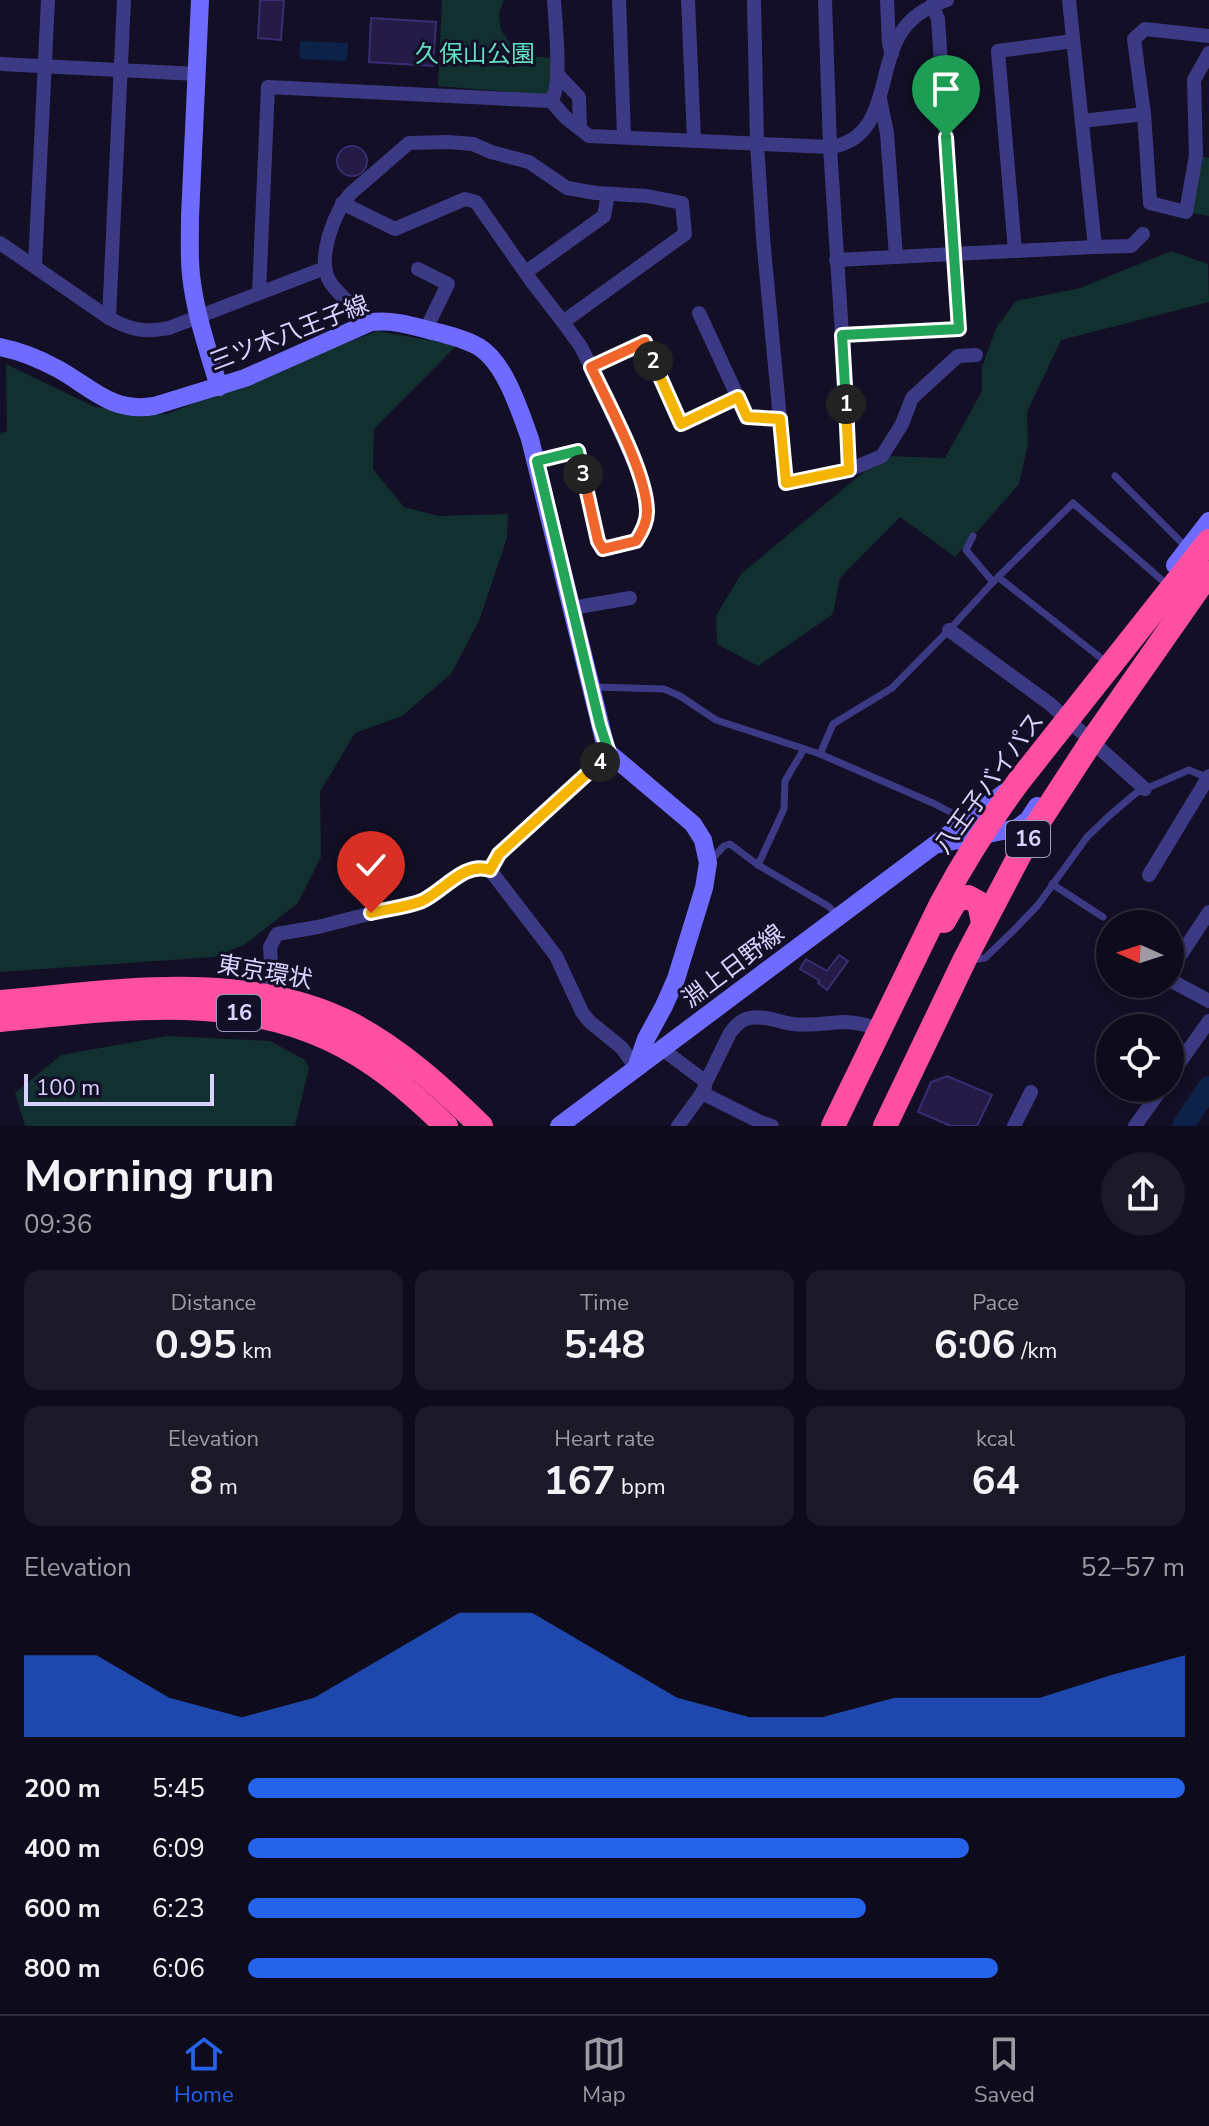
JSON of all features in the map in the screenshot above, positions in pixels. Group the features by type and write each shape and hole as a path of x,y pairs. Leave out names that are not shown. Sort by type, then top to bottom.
{"highway":[{"name":"八王子バイパス","path":"833,1126 960,869 974,828 1019,781 1069,721 1198,545"},
{"name":"16","path":"885,1126 965,959 1029,837 1209,573"},
{"path":"901,986 928,953 956,900 968,897 979,903 983,923"},
{"name":"東京環状","path":"0,1002 173,989 222,991 310,1007 354,1026 385,1044 432,1080 481,1126"},
{"name":"東京環状","path":"0,1020 168,1008 216,1009 273,1020 315,1033 350,1050 399,1084 446,1126"}],"main road":[{"path":"200,0 190,229 191,277 198,315 219,387"},
{"name":"三ツ木八王子線","path":"0,347 44,361 99,396 124,406 154,406 219,387 272,367 371,322 390,320 481,348 493,360 511,392 537,461 609,753"},
{"path":"1085,700 1163,581 1198,545 1209,521"},
{"name":"淵上日野線","path":"559,1126 936,845 974,828 1011,830 1025,823 1045,794 1091,742"},
{"path":"609,753 693,824 703,840 708,863 704,888 684,955 636,1068"},
{"path":"936,845 945,845 956,851 960,869"}],"street":[{"path":"35,265 48,0"},
{"path":"109,318 124,0"},
{"path":"551,101 558,75 554,0"},
{"path":"619,0 624,136"},
{"path":"688,0 694,140"},
{"path":"754,0 757,143 763,238 786,483 849,470 882,456 902,424 912,398 958,356 976,355"},
{"path":"825,0 830,147 849,470"},
{"path":"887,0 892,54"},
{"path":"259,293 268,87 551,101 589,136 830,147 851,142 861,135 870,121 904,28 932,5 947,0"},
{"path":"1069,0 1095,247"},
{"path":"842,335 959,329 938,19 932,5"},
{"path":"1209,36 1145,29 1134,39 1144,114 1150,203 1186,212 1196,155 1194,80 1209,53"},
{"path":"1015,251 998,51 1073,41"},
{"path":"0,64 197,74"},
{"path":"558,75 579,97 580,128"},
{"path":"879,97 887,133 896,257"},
{"path":"1082,121 1144,114"},
{"path":"371,322 332,285 325,268 326,246 342,203 409,143 448,142 473,144 529,162 567,188 647,196 682,203 685,234 563,322"},
{"path":"526,272 604,216 608,194"},
{"path":"342,203 395,229 465,199 476,202 581,347 591,367 642,480 646,523 636,541 603,549 598,541 578,451 537,461"},
{"path":"836,260 1131,246 1143,234"},
{"path":"0,243 109,318 130,329 147,331 169,328 325,268"},
{"path":"418,269 448,284 426,329"},
{"path":"699,313 747,417 780,419"},
{"path":"591,367 645,342 681,424 738,397"},
{"path":"572,608 630,598"},
{"path":"949,630 1050,704 1145,789"},
{"path":"490,870 499,854 609,753"},
{"path":"1149,875 1208,777"},
{"path":"273,998 270,947 277,934 318,927 423,900 477,867 490,870 556,956 582,1012 622,1048 636,1068"},
{"path":"1184,950 1209,912"},
{"path":"1184,988 1209,1001"},
{"path":"678,1126 704,1088 730,1033 742,1021 764,1018 818,1026 843,1022 880,1029"},
{"path":"1184,1056 1209,1021"},
{"path":"662,1049 704,1088 747,1116 772,1126"},
{"path":"1014,1126 1031,1092"},
{"path":"1135,1126 1152,1102"}],"lane":[{"path":"1115,476 1198,545"},
{"path":"820,754 833,724 892,688 1073,503 1163,581"},
{"path":"973,536 966,550 996,580 1108,663"},
{"path":"592,686 664,689 716,720 820,754 935,804 974,828"},
{"path":"758,865 784,809 785,781 804,749"},
{"path":"965,959 975,961 985,958 1038,905 1087,837 1136,793 1189,770 1208,777"},
{"path":"708,863 727,844 840,916"},
{"path":"1052,884 1096,912"}],"green space":[{"name":"久保山公園","path":"442,0 504,0 499,13 501,30 512,46 529,56 553,58 551,92 546,95 438,86"},
{"path":"1196,155 1209,158 1209,216 1186,212"},
{"path":"1171,251 1208,264 1209,302 1061,340 1027,412 1028,444 1019,484 955,557 900,517 840,578 833,614 758,666 717,644 716,616 741,574 883,456 945,458 982,391 982,367 996,328 1016,301 1080,288"},
{"path":"377,331 457,345 374,429 373,469 404,507 439,516 508,514 507,538 479,621 451,674 402,716 355,733 320,792 321,857 298,903 244,945 214,957 0,972 0,433 7,431 6,364 95,407 167,414"},
{"path":"167,1036 270,1041 305,1060 309,1068 295,1126 25,1126 15,1093 61,1055"}],"water":[{"path":"300,41 348,43 347,61 299,59"}],"building":[{"path":"260,0 284,0 281,40 258,38"},
{"path":"371,18 436,22 433,66 369,62"},
{"path":"352,146 358,147 366,155 366,167 358,175 352,176 346,175 338,167 337,161 338,155 346,147"},
{"path":"839,955 848,961 827,990 818,983 820,981 800,969 806,959 827,971"},
{"path":"947,1076 992,1095 977,1126 951,1126 918,1112 931,1082"}],"waterway":[{"path":"1183,1126 1209,1087"}],"route":[{"path":"371,913 423,900 477,867 490,870 499,854 609,753 537,461 578,451 598,541 603,549 636,541 646,523 642,480 591,367 645,342 681,424 738,397 747,417 780,419 786,483 849,470 842,335 959,329 946,137"}]}
